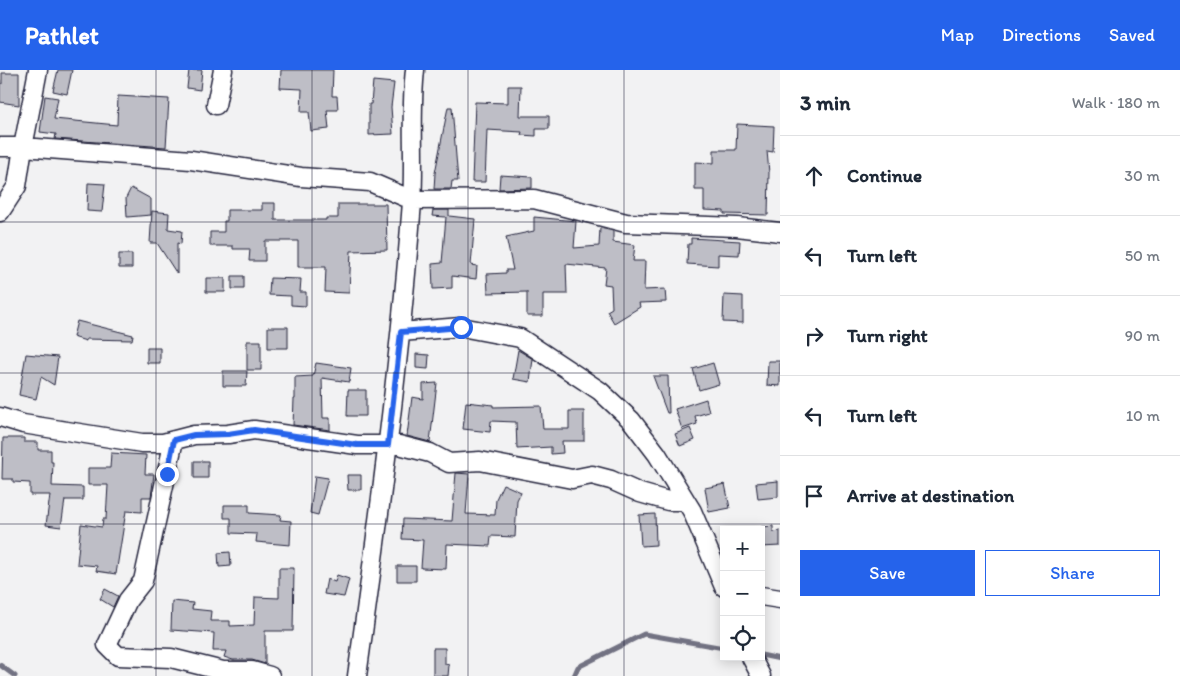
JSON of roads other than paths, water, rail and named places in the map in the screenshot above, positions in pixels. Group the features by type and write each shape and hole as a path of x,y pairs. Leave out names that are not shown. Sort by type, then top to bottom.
{"street":[{"path":"0,212 17,186 38,70"},
{"path":"216,104 223,70"},
{"path":"357,676 401,332 412,200 415,70"},
{"path":"0,147 23,147 191,160 301,177 370,182 412,200 534,199 626,222 737,227 780,232"},
{"path":"401,332 461,327 520,338 600,391 631,420 657,454 692,511 720,578"},
{"path":"0,417 23,424 120,440 163,443 194,435 228,434 254,430 357,445 399,445 430,453 449,463 480,461 572,479 592,475 668,501 685,501"},
{"path":"174,440 144,581 128,600 107,645 118,656 171,658 223,671 252,671 270,676"},
{"path":"765,597 780,599"},
{"path":"753,661 761,676"}],"waterway":[{"path":"574,676 578,667 644,634 720,647"},
{"path":"765,656 780,659"},
{"path":"0,665 15,676"}]}
